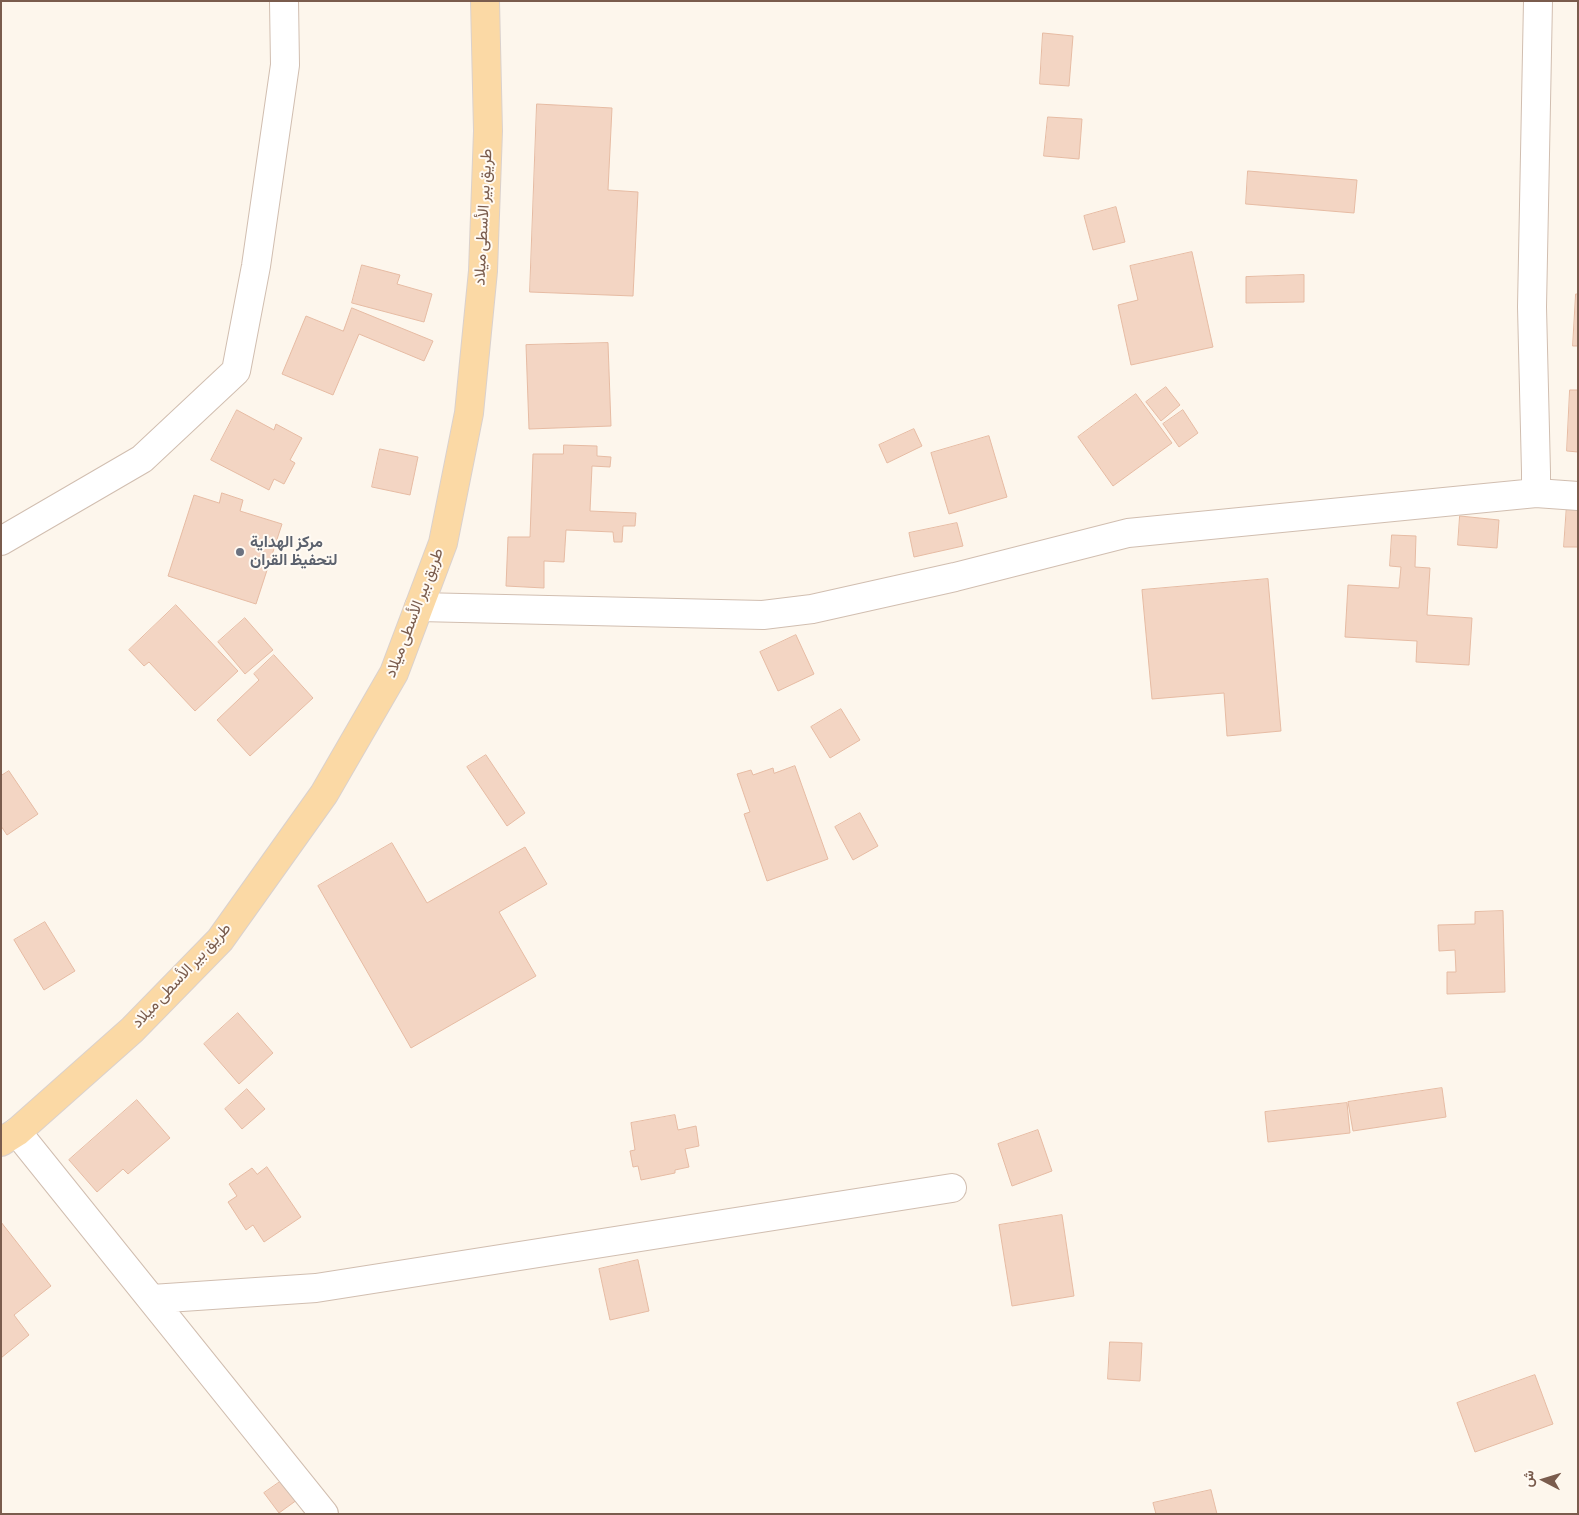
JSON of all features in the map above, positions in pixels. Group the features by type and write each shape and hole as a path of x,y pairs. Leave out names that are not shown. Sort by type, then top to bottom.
{"main road":[{"name":"طريق بير الأسطى ميلاد","path":"9,1137 132,1030 220,940 324,794 394,673 443,543 469,413 483,271 488,131 485,1"}],"street":[{"path":"1,541 142,460 236,371 256,266 285,65 284,1"},
{"path":"1536,493 1532,307 1538,1"},
{"path":"419,607 763,616 812,609 955,578 1128,533 1536,493 1578,496"},
{"path":"9,1137 152,1299 324,1514"},
{"path":"152,1299 316,1288 952,1188"}],"building":[{"path":"1043,33 1073,36 1069,86 1040,84"},
{"path":"537,104 612,108 608,190 638,192 633,296 530,292"},
{"path":"1048,117 1082,119 1079,159 1044,156"},
{"path":"1248,171 1357,180 1354,213 1246,204"},
{"path":"1116,207 1125,242 1093,250 1084,216"},
{"path":"1192,252 1213,347 1131,365 1118,305 1138,300 1130,266"},
{"path":"362,265 400,275 397,284 432,294 424,322 352,303"},
{"path":"1304,275 1304,302 1246,303 1246,277"},
{"path":"1576,294 1578,294 1578,346 1573,346"},
{"path":"352,308 433,341 424,361 359,334 333,395 282,374 306,316 343,331"},
{"path":"608,343 611,426 529,429 526,345"},
{"path":"1166,387 1180,405 1161,421 1146,402"},
{"path":"1570,390 1578,390 1578,452 1567,451"},
{"path":"1136,394 1172,443 1113,486 1078,437"},
{"path":"237,410 274,430 276,424 302,438 290,460 295,463 284,484 274,479 269,490 211,460"},
{"path":"1183,410 1198,433 1179,447 1163,424"},
{"path":"914,429 922,446 887,463 879,445"},
{"path":"989,436 1007,497 949,514 931,453"},
{"path":"564,445 597,446 597,456 611,457 610,467 592,466 590,511 636,513 635,526 623,526 622,542 614,542 613,532 566,530 564,562 544,561 544,588 506,586 508,537 530,537 533,454 563,454"},
{"path":"380,449 418,457 410,495 372,487"},
{"path":"222,493 243,500 240,511 282,524 256,604 168,576 194,495 219,503"},
{"path":"1567,504 1578,505 1578,547 1564,547"},
{"path":"1460,516 1499,520 1497,548 1458,545"},
{"path":"957,523 963,546 914,557 909,533"},
{"path":"1392,535 1416,536 1415,567 1430,568 1427,615 1472,618 1469,665 1416,662 1417,641 1345,637 1348,585 1399,588 1401,567 1390,566"},
{"path":"1268,579 1281,731 1227,736 1224,693 1152,699 1142,590"},
{"path":"176,605 238,671 195,711 149,662 144,666 129,650"},
{"path":"245,618 273,650 245,674 218,642"},
{"path":"796,635 814,674 778,691 760,652"},
{"path":"274,655 313,698 250,756 217,720 259,680 254,674"},
{"path":"841,709 860,740 830,758 811,727"},
{"path":"486,755 525,813 507,826 467,767"},
{"path":"795,766 828,859 767,881 744,814 750,812 737,774 751,770 753,775 773,768 774,773"},
{"path":"9,771 38,814 7,835 1,826 1,776"},
{"path":"860,813 878,846 853,860 835,827"},
{"path":"392,843 427,903 525,847 547,884 499,912 536,976 411,1048 318,886"},
{"path":"1503,911 1505,992 1447,994 1447,972 1456,972 1455,950 1439,951 1438,925 1475,924 1475,912"},
{"path":"45,922 75,971 44,990 14,940"},
{"path":"238,1013 273,1053 239,1084 204,1044"},
{"path":"1442,1088 1446,1117 1353,1131 1348,1102"},
{"path":"247,1089 265,1109 242,1129 225,1109"},
{"path":"137,1100 170,1138 128,1174 123,1169 97,1192 69,1160"},
{"path":"1347,1103 1350,1133 1268,1142 1265,1112"},
{"path":"675,1115 678,1130 696,1126 699,1146 685,1149 689,1167 675,1170 675,1173 641,1180 638,1166 633,1167 630,1151 635,1150 631,1123"},
{"path":"1038,1130 1052,1171 1012,1186 998,1144"},
{"path":"267,1167 301,1217 264,1242 253,1225 246,1230 228,1202 237,1196 229,1184 252,1168 257,1174"},
{"path":"1062,1215 1074,1296 1012,1306 999,1225"},
{"path":"1,1222 51,1286 14,1315 29,1335 1,1358"},
{"path":"638,1260 649,1311 610,1320 599,1269"},
{"path":"1110,1342 1142,1343 1140,1381 1108,1379"},
{"path":"1535,1375 1553,1424 1475,1452 1457,1403"},
{"path":"287,1477 301,1497 279,1513 264,1493"},
{"path":"1211,1490 1217,1514 1156,1514 1153,1503"}],"place":[{"name":"مركز الهداية لتحفيظ القران","path":"240,552"}]}
